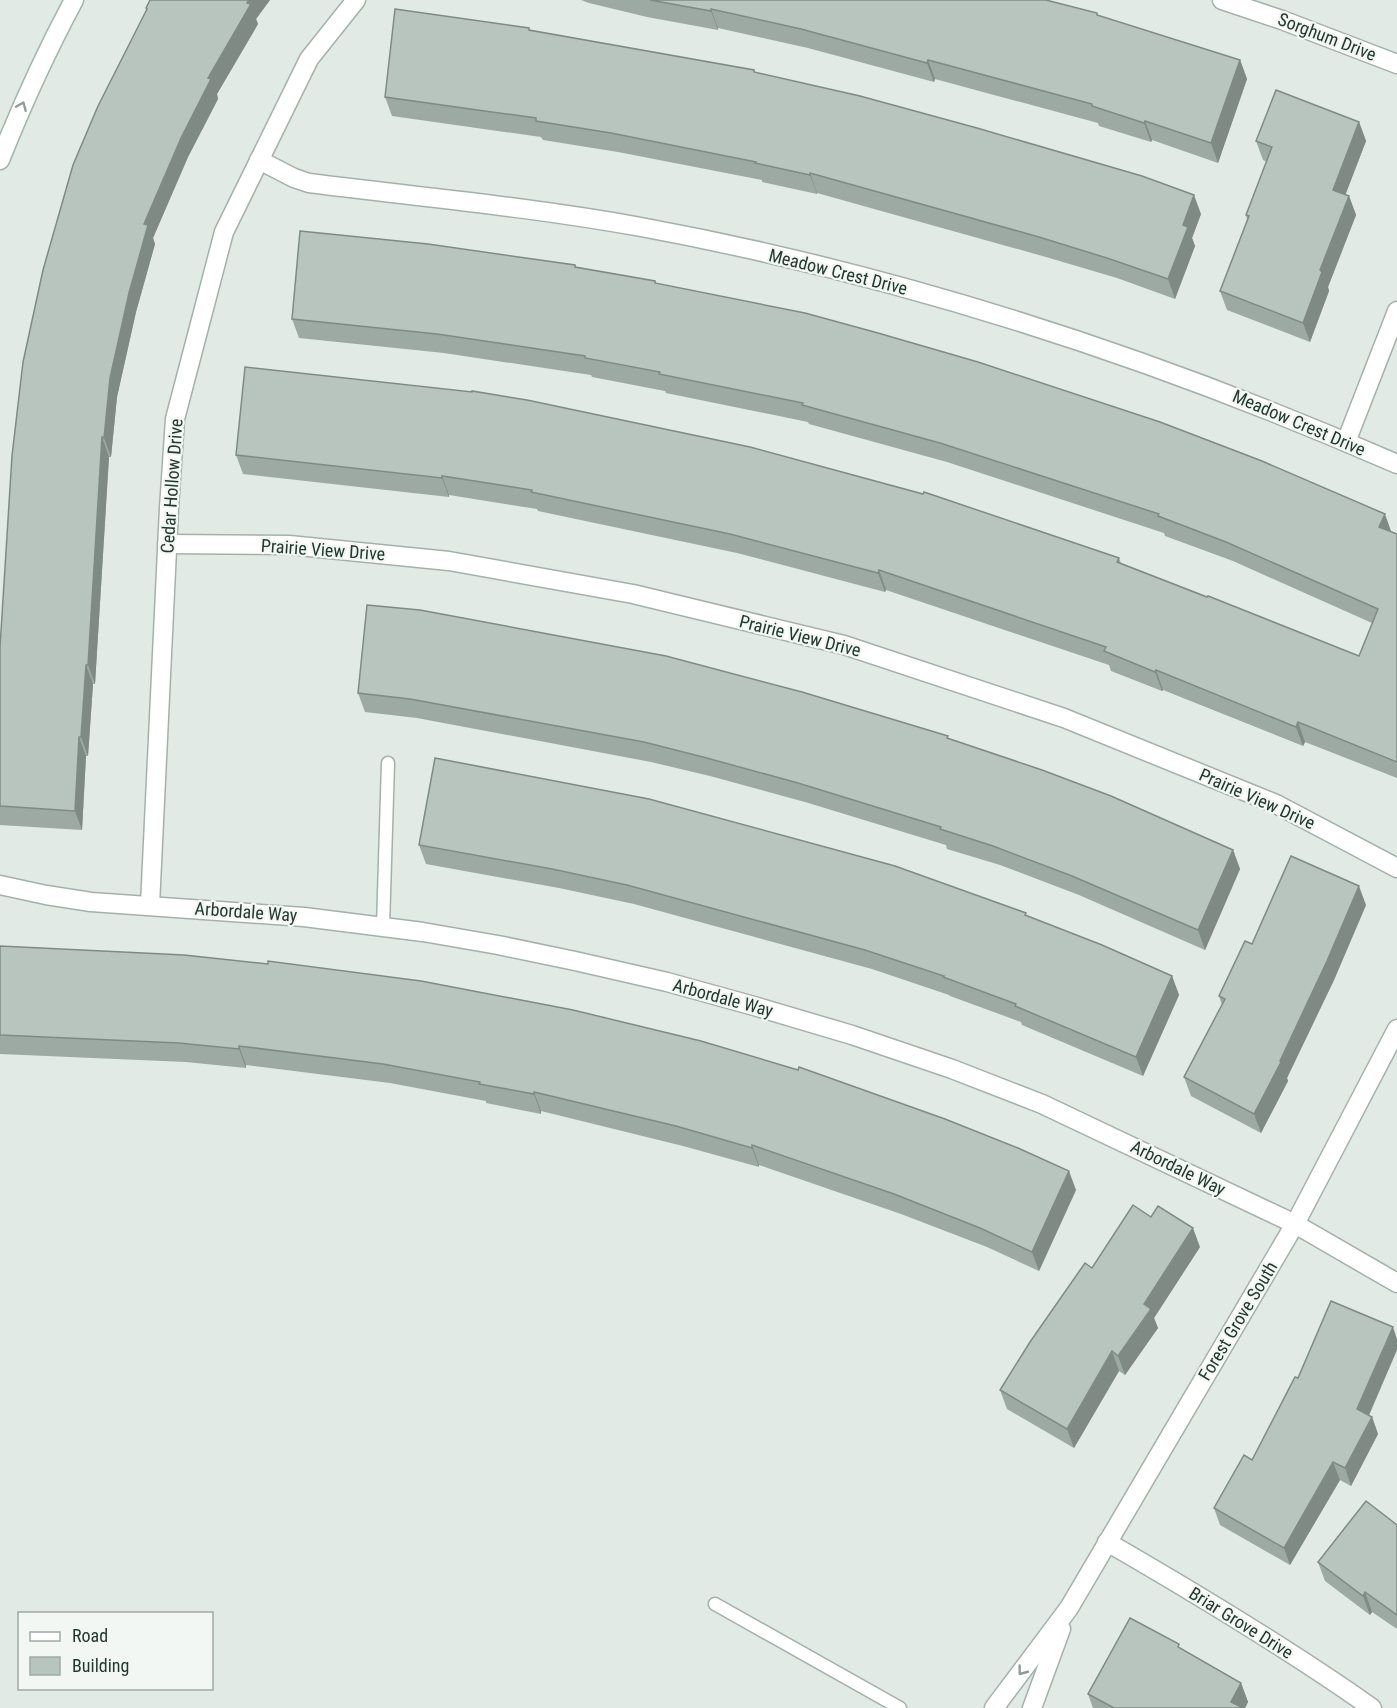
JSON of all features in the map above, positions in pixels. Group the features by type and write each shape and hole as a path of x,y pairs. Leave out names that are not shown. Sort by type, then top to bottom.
{"street":[{"path":"0,160 44,56 74,0"},
{"name":"Cedar Hollow Drive","path":"150,905 175,419 224,232 309,59 356,0"},
{"name":"Sorghum Drive","path":"1222,0 1282,20 1397,64"},
{"name":"Meadow Crest Drive","path":"259,160 309,183 468,201 640,227 778,256 868,279 1105,349 1240,397 1397,464"},
{"path":"1346,441 1397,311"},
{"name":"Prairie View Drive","path":"167,544 289,546 449,561 633,594 844,645 1064,718 1276,804 1397,868"},
{"name":"Arbordale Way","path":"0,885 68,899 294,916 383,926 498,945 634,974 742,1003 852,1035 962,1073 1041,1104 1295,1224 1397,1283"},
{"name":"Forest Grove South","path":"994,1708 1069,1608 1295,1224 1397,1029"},
{"name":"Briar Grove Drive","path":"1107,1542 1205,1599 1334,1681 1372,1708"},
{"name":"Forest Grove South","path":"1032,1708 1069,1608"}],"lane":[{"path":"383,926 388,763"},
{"path":"715,1604 900,1708"}],"building":[{"path":"150,0 249,0 247,3 251,4 208,78 211,79 181,138 144,224 148,225 129,293 110,378 104,438 102,437 88,665 86,665 81,737 79,737 75,811 0,806 0,647 12,456 23,362 43,270 73,165 98,106"},
{"path":"650,0 1046,0 1097,13 1097,15 1240,60 1211,143 1092,106 1092,104 928,60 927,63 801,29 711,9 711,11"},
{"path":"395,9 529,28 529,30 754,70 754,72 860,96 977,128 1142,176 1194,195 1183,225 1188,227 1168,279 1039,237 810,173 810,175 611,133 536,121 536,118 385,97"},
{"path":"1276,90 1359,122 1333,190 1349,196 1320,270 1322,272 1303,323 1220,291 1249,216 1246,215 1272,147 1256,141"},
{"path":"300,231 428,244 575,265 575,267 655,281 655,283 805,313 978,362 1160,422 1262,461 1385,514 1379,527 1397,534 1397,762 1298,722 1296,727 1156,670 1155,672 1104,651 1106,647 879,570 878,573 730,534 531,492 532,490 442,476 442,478 236,455 245,367 472,391 527,400 750,447 923,494 924,492 1119,558 1117,562 1359,656 1378,609 1226,542 1158,516 1159,514 940,443 802,405 803,403 659,374 660,372 585,358 585,356 437,334 292,319"},
{"path":"367,605 420,610 666,656 802,692 948,736 947,738 1042,770 1111,796 1233,850 1198,930 1072,876 993,846 940,829 941,827 798,783 644,742 410,699 358,693"},
{"path":"435,758 649,799 895,866 1026,913 1025,915 1102,945 1172,976 1136,1057 1015,1006 1016,1004 944,976 865,950 627,885 419,845"},
{"path":"1291,856 1359,886 1281,1062 1254,1114 1184,1077 1225,999 1219,996 1245,941 1252,944"},
{"path":"0,946 184,955 268,964 268,961 421,981 573,1010 701,1041 798,1070 799,1067 945,1119 1069,1171 1032,1252 980,1228 894,1194 752,1145 752,1148 676,1126 534,1092 534,1094 479,1084 480,1082 383,1064 239,1046 239,1049 179,1043 0,1035"},
{"path":"1133,1205 1151,1217 1158,1206 1193,1228 1144,1304 1151,1309 1118,1356 1112,1351 1067,1429 1000,1390 1085,1263 1092,1268"},
{"path":"1331,1301 1393,1327 1357,1409 1372,1417 1345,1468 1333,1462 1284,1548 1214,1508 1244,1455 1252,1460 1295,1377 1298,1378"},
{"path":"1366,1501 1397,1525 1397,1615 1365,1592 1363,1596 1318,1562"},
{"path":"1130,1618 1179,1644 1178,1647 1241,1683 1231,1702 1243,1708 1114,1708 1088,1694"}]}
